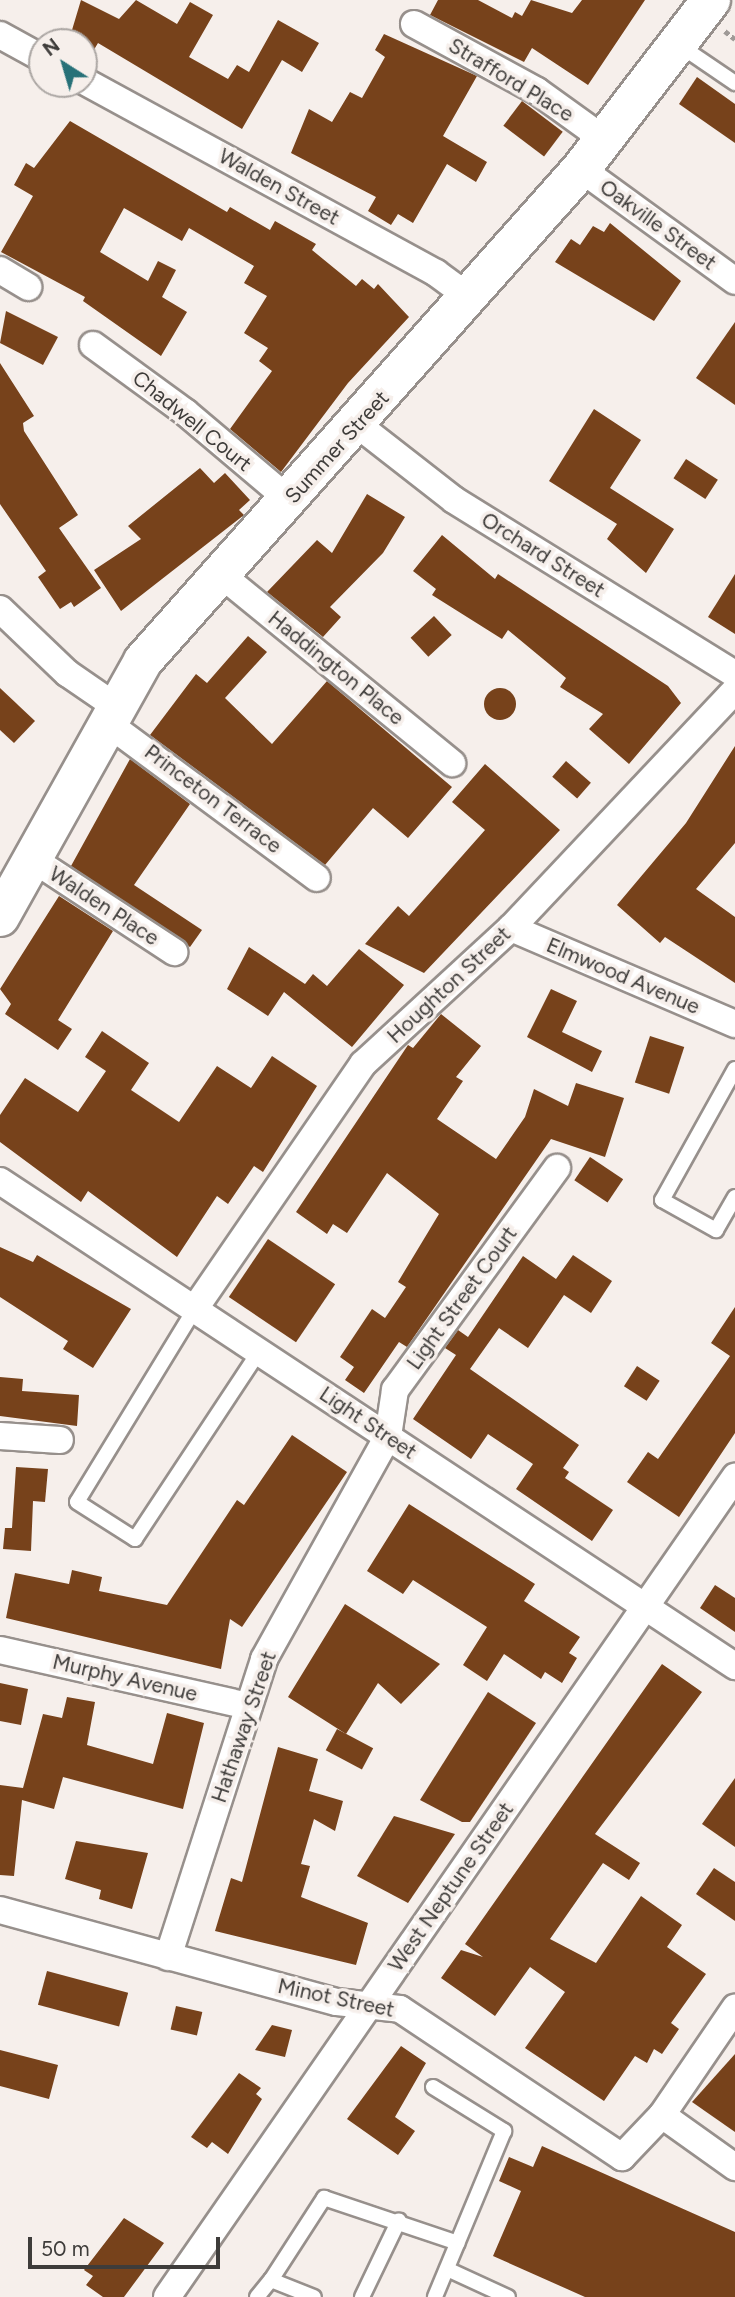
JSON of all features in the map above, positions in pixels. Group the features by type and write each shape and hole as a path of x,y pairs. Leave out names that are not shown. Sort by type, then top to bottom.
{"main road":[{"name":"Summer Street","path":"0,917 143,661 219,573 358,425 593,155 711,0"}],"street":[{"name":"Strafford Place","path":"414,23 551,100 593,155"},
{"path":"0,35 28,50"},
{"name":"Walden Street","path":"98,89 436,272 470,298"},
{"name":"Oakville Street","path":"593,155 735,281"},
{"path":"0,270 28,287"},
{"name":"Chadwell Court","path":"93,345 185,412 289,500"},
{"name":"Orchard Street","path":"358,425 454,500 735,674"},
{"name":"Haddington Place","path":"219,573 452,763"},
{"name":"Princeton Terrace","path":"0,609 111,714 317,878"},
{"name":"Houghton Street","path":"196,1307 363,1064 511,928 735,690"},
{"name":"Walden Place","path":"34,860 174,953"},
{"name":"Elmwood Avenue","path":"511,928 735,1024"},
{"name":"Light Street Court","path":"388,1436 395,1390 557,1168"},
{"name":"Light Street","path":"0,1181 196,1307 735,1666"},
{"path":"0,1436 60,1440"},
{"name":"Hathaway Street","path":"168,1957 264,1659 388,1436"},
{"name":"West Neptune Street","path":"167,2297 735,1478"},
{"name":"Murphy Avenue","path":"0,1650 249,1706"},
{"name":"Minot Street","path":"0,1910 168,1957 369,2007 400,2009 622,2157 662,2115"},
{"path":"735,2008 662,2115 735,2167"}],"lane":[{"path":"678,45 735,83"},
{"path":"735,1069 662,1200 716,1230 735,1197"},
{"path":"196,1307 77,1502 135,1539 260,1350"},
{"path":"433,2087 504,2131 435,2297"},
{"path":"257,2297 324,2198 399,2220 458,2243"},
{"path":"362,2297 399,2220"},
{"path":"447,2269 508,2297"},
{"path":"271,2280 314,2297"}],"building":[{"path":"81,0 119,19 136,0 177,24 190,2 213,15 189,57 228,79 237,65 249,72 278,20 319,43 302,72 282,60 242,129 98,43 98,28 73,28"},
{"path":"438,0 478,0 512,18 515,12 522,16 531,0 572,13 582,0 645,0 588,85 532,48 524,62 430,15"},
{"path":"384,34 477,76 443,136 487,162 476,182 447,164 413,223 398,214 391,225 368,211 376,197 291,153 309,109 332,122 350,92 362,98 385,57 375,50"},
{"path":"697,77 735,104 735,143 679,104"},
{"path":"522,101 563,132 544,156 503,126"},
{"path":"70,121 227,212 230,207 270,230 275,221 316,244 312,250 356,286 362,279 374,289 378,284 409,317 348,383 281,472 230,429 272,371 259,361 268,348 244,333 267,296 244,283 254,266 189,228 182,241 124,208 100,252 148,281 158,261 176,270 162,297 187,312 161,356 83,301 85,297 1,252 33,196 14,185 26,163 34,168"},
{"path":"610,223 681,281 654,321 555,262 571,239 580,245 593,226 604,232"},
{"path":"6,311 58,337 43,365 0,343"},
{"path":"735,322 735,405 696,378"},
{"path":"0,363 34,416 23,423 24,431 78,515 59,528 101,588 74,607 71,602 60,609 38,577 46,571 0,504"},
{"path":"594,409 641,440 610,488 674,529 646,573 607,539 617,524 549,481"},
{"path":"686,459 718,480 705,499 673,478"},
{"path":"200,468 214,483 225,473 250,500 239,510 244,515 121,611 94,570 141,539 128,526"},
{"path":"367,494 405,517 383,553 330,607 341,617 323,637 267,592 317,540 332,553"},
{"path":"442,535 495,579 498,574 668,686 681,703 629,764 589,729 603,714 560,687 566,678 508,630 502,639 432,595 436,589 413,571"},
{"path":"735,574 735,634 708,617"},
{"path":"434,616 452,635 428,657 411,638"},
{"path":"248,636 267,652 225,698 272,744 327,681 452,787 408,838 373,808 325,865 150,735 196,674 207,683"},
{"path":"0,688 35,721 14,743 0,730"},
{"path":"500,688 512,692 516,704 512,716 500,720 488,716 484,704 488,692"},
{"path":"735,746 735,843 696,889 735,917 735,983 665,937 660,943 617,905 686,823"},
{"path":"130,759 190,804 134,885 202,930 190,947 71,866"},
{"path":"566,761 591,783 577,798 552,777"},
{"path":"485,764 560,830 424,973 365,944 398,906 409,916 485,830 452,802"},
{"path":"59,896 113,931 58,1020 72,1029 58,1050 5,1014 11,1004 0,989"},
{"path":"249,947 305,984 313,974 327,986 359,949 404,985 352,1047 284,992 268,1016 227,989"},
{"path":"551,989 577,1001 562,1032 602,1051 592,1072 527,1037"},
{"path":"441,1014 481,1046 456,1077 463,1081 437,1119 496,1159 525,1117 534,1089 568,1106 576,1083 624,1098 605,1157 551,1139 407,1347 399,1342 364,1393 345,1380 354,1367 340,1357 372,1309 385,1318 406,1287 398,1282 439,1214 387,1173 347,1233 333,1224 327,1234 296,1212 408,1045 413,1048"},
{"path":"102,1031 149,1063 131,1090 179,1122 217,1066 251,1088 272,1056 317,1086 263,1172 254,1166 228,1204 217,1196 177,1257 88,1191 81,1202 0,1142 0,1115 25,1078 78,1112 106,1071 85,1057"},
{"path":"650,1036 684,1047 669,1094 635,1083"},
{"path":"590,1157 623,1179 608,1203 574,1180"},
{"path":"268,1239 335,1284 296,1342 229,1297"},
{"path":"0,1247 33,1262 37,1255 131,1309 93,1368 63,1349 68,1341 0,1297"},
{"path":"573,1255 612,1281 591,1313 564,1295 528,1348 499,1328 470,1369 579,1445 563,1468 569,1472 565,1478 613,1510 592,1541 516,1489 533,1464 488,1434 471,1459 413,1419 456,1355 445,1348 458,1330 468,1337 523,1256 556,1279"},
{"path":"735,1307 735,1433 679,1517 627,1482 648,1452 658,1459 730,1356 711,1343"},
{"path":"637,1366 660,1381 647,1401 624,1386"},
{"path":"0,1377 23,1379 22,1391 79,1395 77,1426 0,1416"},
{"path":"292,1435 347,1472 242,1627 230,1619 221,1669 6,1618 15,1573 69,1584 72,1570 102,1577 99,1591 167,1605 237,1500 244,1505"},
{"path":"16,1467 48,1469 45,1502 33,1501 31,1551 3,1549 5,1528 12,1528"},
{"path":"409,1504 535,1584 524,1601 580,1637 569,1653 577,1658 562,1683 545,1672 541,1679 504,1654 487,1681 463,1665 487,1627 413,1580 403,1594 367,1571"},
{"path":"715,1585 735,1598 735,1632 700,1608"},
{"path":"345,1604 440,1664 401,1704 378,1683 346,1734 288,1697"},
{"path":"662,1664 702,1692 595,1834 640,1863 629,1880 603,1863 550,1939 596,1963 641,1896 682,1925 667,1947 706,1974 671,2023 679,2029 662,2054 654,2049 647,2063 635,2056 604,2101 525,2048 565,1992 530,1967 495,2016 441,1978 461,1950 483,1957 465,1944"},
{"path":"0,1683 28,1689 21,1725 0,1721"},
{"path":"488,1692 536,1723 470,1822 462,1822 420,1800"},
{"path":"67,1697 95,1702 87,1745 153,1764 167,1713 204,1723 183,1809 63,1777 54,1809 22,1800 14,1876 0,1875 0,1785 23,1788 43,1714 62,1718"},
{"path":"337,1729 373,1748 362,1769 326,1750"},
{"path":"278,1747 318,1759 309,1791 343,1801 335,1831 314,1819 301,1864 310,1866 301,1897 368,1923 356,1965 215,1931 231,1878 242,1882"},
{"path":"735,1778 735,1847 702,1824"},
{"path":"394,1816 455,1834 408,1903 357,1876"},
{"path":"76,1841 148,1853 132,1909 99,1899 101,1890 65,1879"},
{"path":"714,1868 735,1882 735,1921 696,1894"},
{"path":"47,1971 128,1993 119,2027 38,2005"},
{"path":"176,2006 202,2012 197,2035 171,2029"},
{"path":"272,2025 292,2030 285,2057 255,2050"},
{"path":"401,2046 426,2063 395,2117 415,2131 398,2155 347,2119"},
{"path":"0,2050 58,2065 49,2099 0,2086"},
{"path":"735,2054 735,2132 692,2102"},
{"path":"239,2073 261,2088 256,2094 262,2099 228,2154 212,2142 207,2148 191,2137"},
{"path":"542,2146 735,2232 735,2297 585,2297 493,2256 521,2191 499,2181 509,2157 533,2167"},
{"path":"124,2218 164,2243 124,2297 103,2297 86,2285 93,2276 84,2270"}]}
